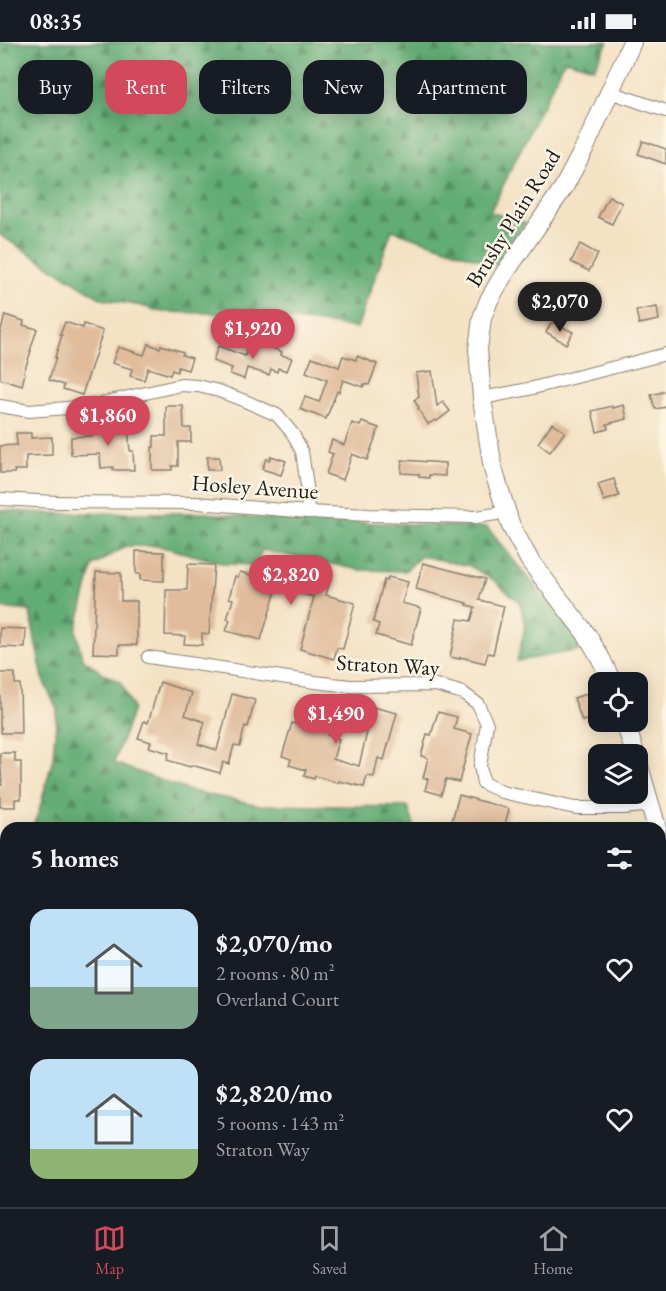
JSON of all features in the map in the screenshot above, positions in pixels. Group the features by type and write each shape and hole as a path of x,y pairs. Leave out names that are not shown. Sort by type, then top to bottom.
{"main road":[{"name":"Brushy Plain Road","path":"607,672 587,635 530,561 506,511 493,469 482,398 478,349 485,309 494,289 564,187 586,145 632,42"},
{"path":"648,798 655,822"}],"street":[{"path":"610,92 666,111"},
{"path":"482,398 529,389 666,354"},
{"path":"0,405 29,411 67,408 97,404 182,385 219,391 277,416 293,434 302,452 308,512"},
{"name":"Hosley Avenue","path":"0,499 56,502 196,503 308,512 476,517 506,511"},
{"name":"Straton Way","path":"148,657 350,686 436,685 463,693 478,704 488,724 480,766 483,783 502,792 575,808 623,808 650,805"}],"green space":[{"path":"0,42 608,42 594,68 565,60 490,212 525,223 497,265 392,230 357,328 251,314 162,312 102,299 0,235"},
{"path":"0,510 47,513 205,513 271,519 487,527 587,649 517,661 525,627 520,603 495,581 470,566 421,556 405,571 360,570 262,550 256,565 226,564 159,546 126,546 93,566 76,630 82,658 104,674 121,682 133,709 114,763 190,791 260,805 408,807 413,822 34,822 53,758 57,709 44,682 30,611 0,608"}],"building":[{"path":"643,141 666,149 666,164 638,154"},
{"path":"609,196 622,203 612,224 598,217"},
{"path":"580,244 598,254 589,271 571,262"},
{"path":"657,307 659,320 639,324 636,311"},
{"path":"5,315 24,321 23,325 37,329 22,386 0,379 0,333"},
{"path":"65,322 83,328 84,324 103,331 82,395 63,389 64,385 49,380"},
{"path":"552,322 573,332 566,344 546,332"},
{"path":"249,343 261,347 262,344 282,352 281,355 292,358 287,371 278,368 277,372 271,369 269,375 247,368 244,379 230,374 232,368 213,361 218,346 245,356"},
{"path":"148,344 160,348 161,345 183,352 182,355 192,358 188,370 178,367 177,372 172,370 170,375 148,368 144,380 130,376 132,369 112,363 118,347 144,355"},
{"path":"343,356 356,360 357,356 377,364 369,385 364,384 363,387 343,380 326,419 300,409 305,397 319,402 327,380 306,372 312,357 339,367"},
{"path":"432,371 437,406 443,402 450,411 437,421 428,424 414,400 419,397 416,373"},
{"path":"666,391 666,407 655,409 651,395"},
{"path":"624,405 627,419 607,424 608,429 597,432 592,411"},
{"path":"166,406 183,406 184,428 191,428 191,442 178,442 178,466 172,466 172,470 152,470 154,436 166,436"},
{"path":"117,419 129,419 129,442 130,451 133,451 134,470 101,468 100,454 71,455 71,437 92,436 92,430 116,429"},
{"path":"362,422 379,428 367,460 352,454 343,480 326,474 333,454 328,452 332,440 344,445 352,423 360,426"},
{"path":"552,423 565,432 550,452 538,443"},
{"path":"16,433 31,433 31,438 52,437 52,455 26,456 26,470 0,473 0,446 17,445"},
{"path":"271,456 286,461 281,475 262,469 266,459 269,460"},
{"path":"207,457 219,457 220,470 207,470"},
{"path":"402,460 445,463 445,476 429,475 429,478 419,477 419,474 401,473"},
{"path":"614,479 619,496 604,501 598,484"},
{"path":"136,551 164,552 164,581 140,580 140,574 136,574"},
{"path":"274,557 332,574 326,595 355,603 343,649 337,648 334,659 300,649 314,597 289,590 277,587 261,640 226,631 233,599 229,598 235,576 238,577 240,572 267,580"},
{"path":"423,563 485,579 479,600 504,606 493,654 488,653 485,663 450,657 458,619 471,621 475,607 416,589"},
{"path":"188,564 214,565 209,634 202,633 202,645 184,644 185,636 165,635 166,590 187,590"},
{"path":"96,572 121,573 121,601 137,601 137,645 119,645 119,654 93,653"},
{"path":"388,577 408,582 402,603 421,608 411,645 376,635 379,624 373,622 384,580 387,581"},
{"path":"0,628 26,629 25,648 0,647"},
{"path":"0,673 15,673 15,684 20,684 21,733 1,733"},
{"path":"160,682 192,693 185,715 205,722 198,744 217,750 232,694 255,700 240,746 234,745 229,764 223,762 220,773 167,760 169,753 149,747 151,742 138,738 144,721 148,723"},
{"path":"586,694 588,720 582,721 574,698"},
{"path":"303,701 336,712 328,735 339,739 333,759 359,766 373,707 397,713 384,760 378,758 374,777 367,776 364,787 315,776 314,779 304,776 306,770 289,765 291,759 282,756 292,723 295,724"},
{"path":"438,712 457,717 454,729 472,734 459,782 446,779 441,795 425,790 428,779 423,778 428,758 421,756 427,734 431,735"},
{"path":"0,753 15,753 15,762 21,762 21,799 15,799 15,807 0,807 0,785 2,785"},
{"path":"459,795 509,809 506,822 452,822"}]}
